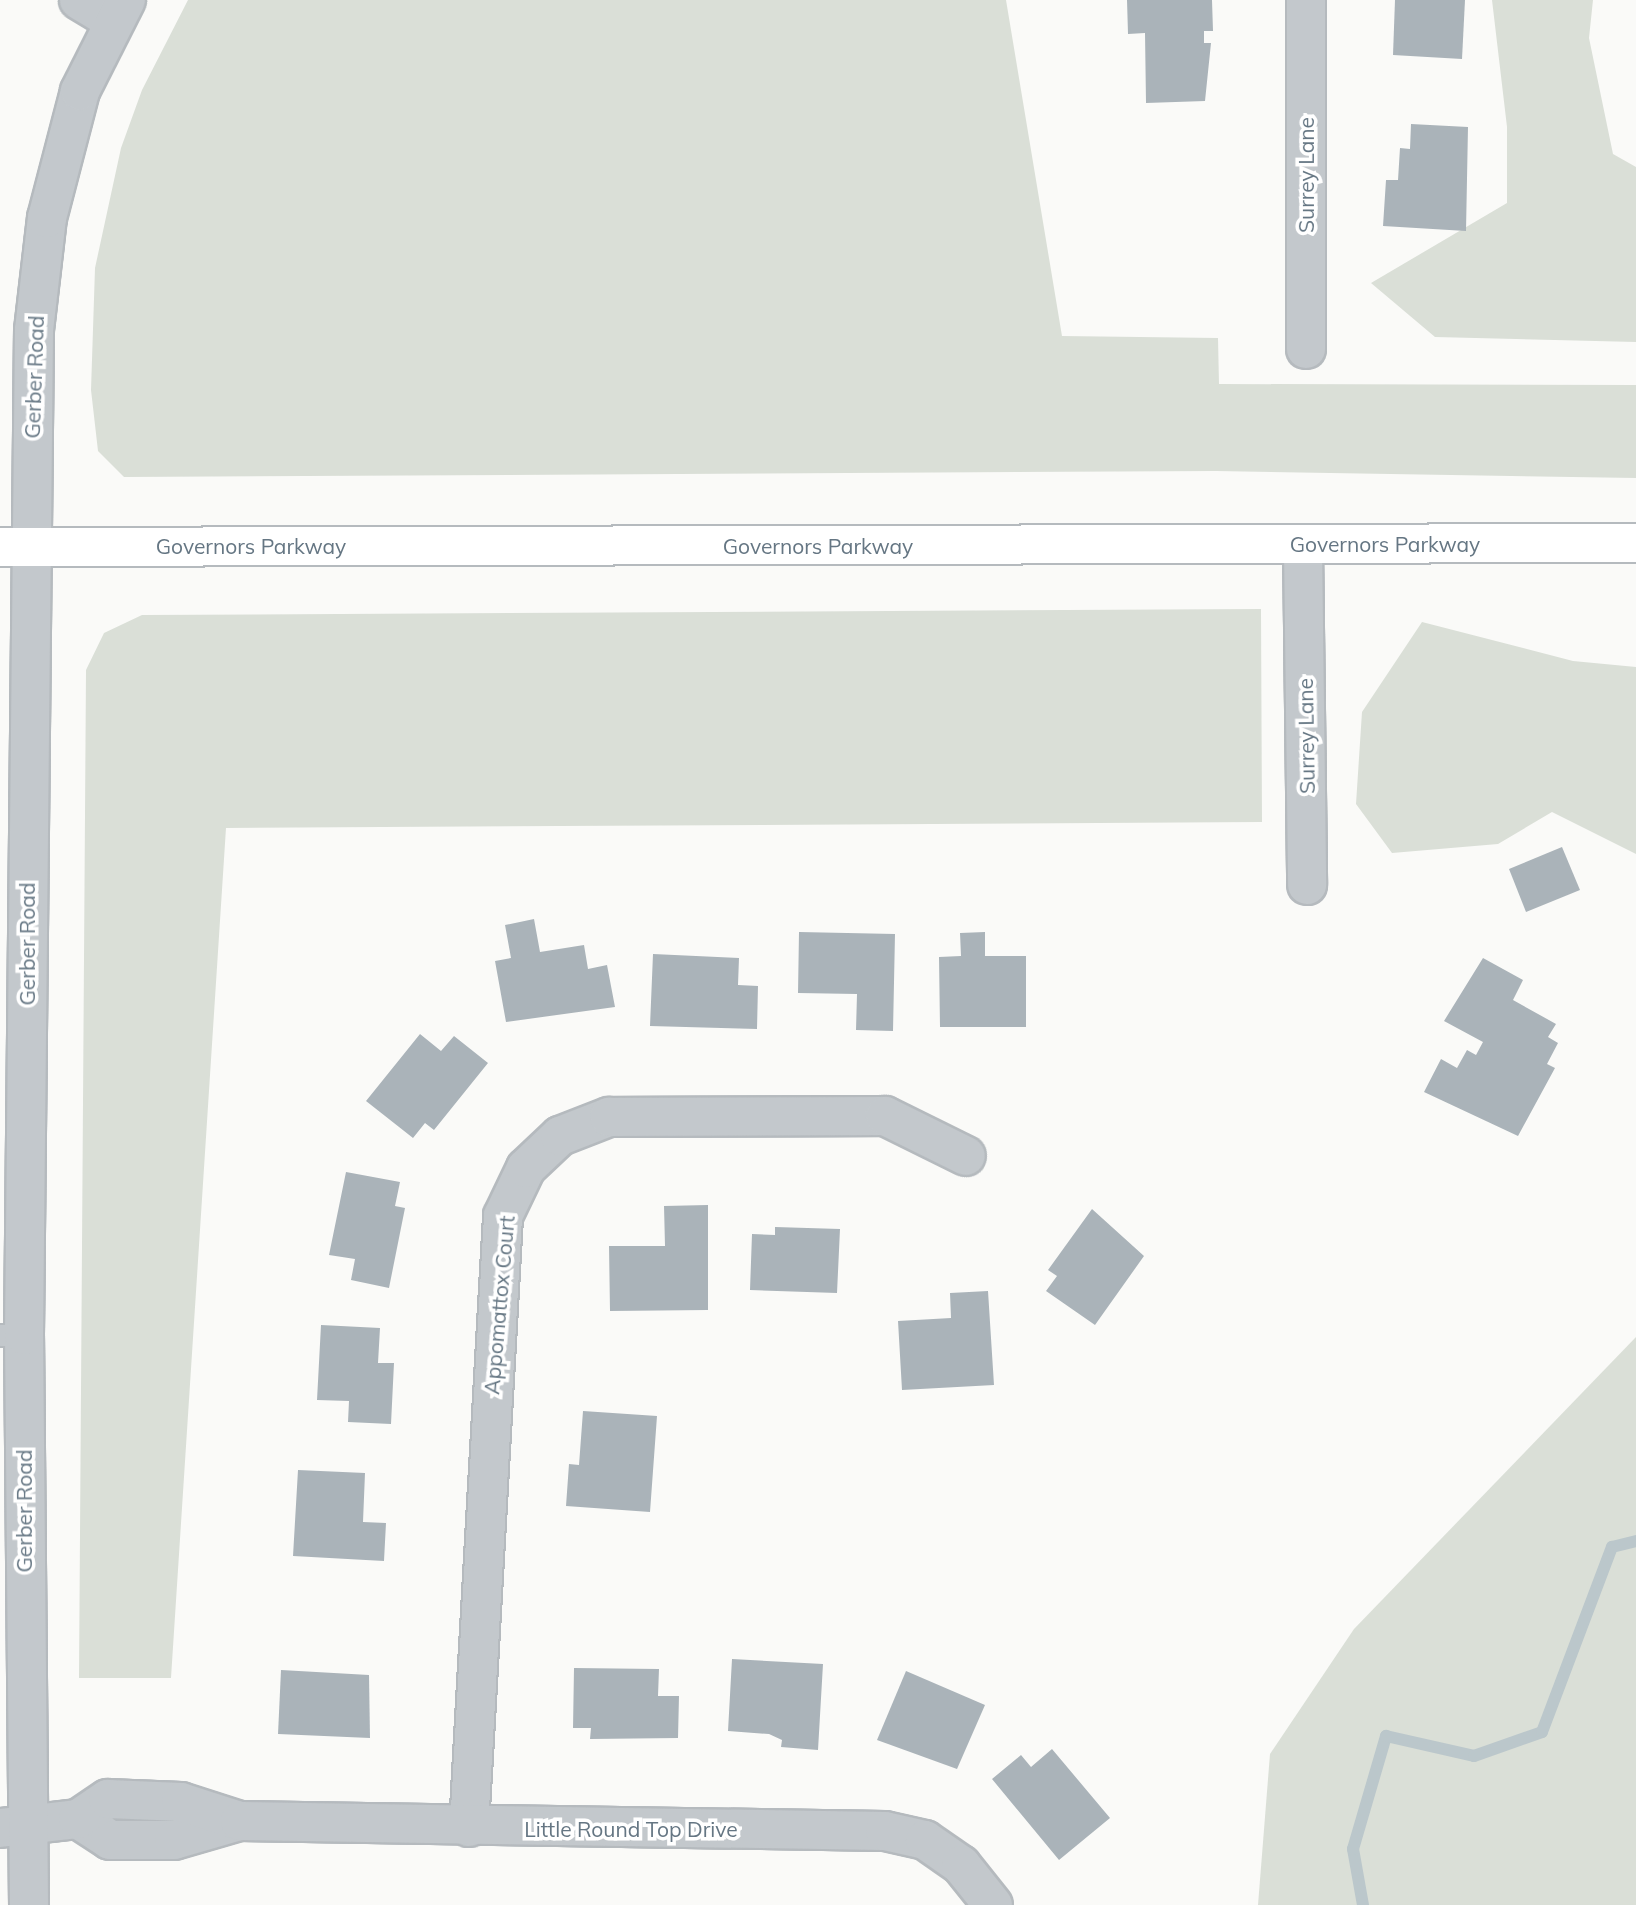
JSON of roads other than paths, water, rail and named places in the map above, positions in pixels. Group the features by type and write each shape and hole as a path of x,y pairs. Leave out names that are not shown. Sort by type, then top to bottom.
{"main road":[{"name":"Governors Parkway","path":"15,547 1636,543"}],"street":[{"path":"79,0 119,10"},
{"name":"Surrey Lane","path":"1306,0 1306,349"},
{"name":"Gerber Road","path":"30,1905 13,1828 15,547 34,330 47,219 80,91 119,10"},
{"name":"Surrey Lane","path":"1303,545 1307,885"},
{"name":"Appomattox Court","path":"469,1827 503,1216 526,1168 560,1136 608,1117 885,1115 966,1156"},
{"name":"Little Round Top Drive","path":"13,1828 78,1819 108,1799 181,1802 240,1821 469,1827 885,1831 925,1840 961,1865 993,1905"}],"waterway":[{"path":"1363,1905 1353,1849 1386,1736 1474,1756 1542,1732 1612,1547 1636,1541"}]}
